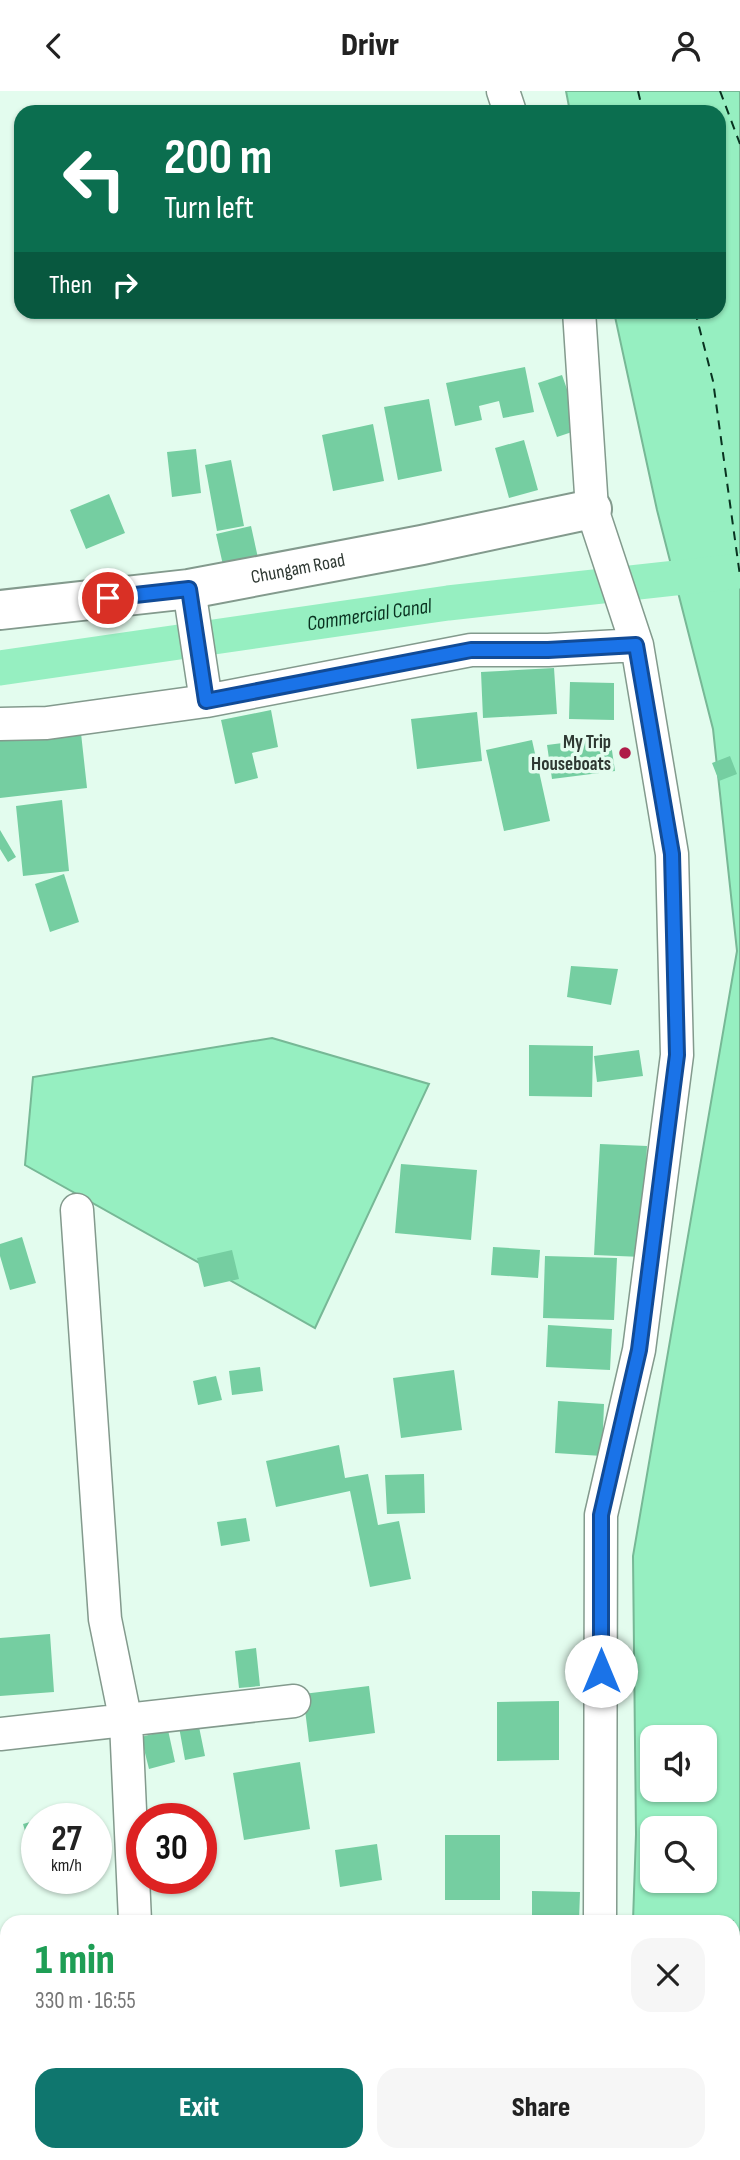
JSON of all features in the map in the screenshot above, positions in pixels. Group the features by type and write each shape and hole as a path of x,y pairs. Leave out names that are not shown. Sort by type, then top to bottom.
{"main road":[{"name":"Chungam Road","path":"0,610 189,589 422,545 596,522"}],"street":[{"path":"580,319 596,522 635,639 672,854 677,1055 639,1350 601,1515 600,1915"},
{"path":"189,589 206,701"},
{"path":"0,724 47,723 206,701 471,650 548,650 635,639"},
{"path":"77,1210 105,1619 126,1722 135,1915"},
{"path":"0,1734 126,1722 294,1701"}],"shaded area":[{"path":"566,91 740,91 740,1915 633,1915 636,1834 633,1556 737,951 713,729 657,510 616,319 726,319 726,105 569,105"},
{"path":"272,1038 429,1084 315,1328 25,1165 33,1077"}],"building":[{"path":"525,367 534,412 503,418 499,401 479,406 482,420 455,426 446,383"},
{"path":"562,375 581,429 557,437 538,383"},
{"path":"429,399 442,471 398,480 384,407"},
{"path":"373,424 384,481 333,491 322,435"},
{"path":"524,440 538,490 509,498 495,448"},
{"path":"196,449 201,493 172,497 167,452"},
{"path":"231,460 244,526 217,531 205,465"},
{"path":"109,494 125,533 86,549 70,510"},
{"path":"251,526 258,558 223,565 216,534"},
{"path":"554,668 557,714 483,718 481,672"},
{"path":"570,682 614,683 614,720 569,719"},
{"path":"271,710 278,747 252,753 258,778 235,784 221,720"},
{"path":"477,712 482,761 417,769 411,719"},
{"path":"80,724 87,788 0,798 0,733"},
{"path":"610,737 615,771 552,779 547,745"},
{"path":"532,740 550,821 504,831 486,750"},
{"path":"730,756 737,774 719,781 712,763"},
{"path":"62,800 69,871 23,876 16,806"},
{"path":"0,830 16,857 8,862 0,849"},
{"path":"64,874 79,922 50,932 35,884"},
{"path":"571,966 618,969 611,1005 567,997"},
{"path":"529,1045 593,1046 592,1097 529,1096"},
{"path":"639,1050 643,1076 597,1082 594,1056"},
{"path":"600,1144 647,1146 642,1257 594,1255"},
{"path":"401,1164 477,1170 471,1240 395,1233"},
{"path":"22,1237 36,1283 10,1290 0,1256 0,1244"},
{"path":"493,1247 540,1250 538,1278 491,1275"},
{"path":"232,1250 239,1279 204,1287 197,1258"},
{"path":"545,1256 617,1258 614,1320 543,1318"},
{"path":"548,1325 612,1329 610,1370 546,1367"},
{"path":"260,1367 263,1391 232,1395 229,1371"},
{"path":"454,1370 462,1430 401,1438 393,1378"},
{"path":"216,1376 222,1400 198,1405 193,1381"},
{"path":"558,1401 604,1404 602,1456 555,1453"},
{"path":"339,1445 345,1478 368,1474 378,1525 399,1521 411,1579 370,1587 350,1491 276,1507 266,1461"},
{"path":"424,1474 425,1513 387,1514 385,1475"},
{"path":"246,1518 250,1541 221,1546 217,1522"},
{"path":"50,1634 54,1692 0,1696 0,1638"},
{"path":"256,1648 260,1686 239,1688 235,1651"},
{"path":"369,1686 375,1733 309,1742 303,1694"},
{"path":"559,1701 559,1760 497,1761 497,1702"},
{"path":"198,1722 205,1756 185,1760 179,1727"},
{"path":"168,1730 175,1762 149,1769 141,1737"},
{"path":"300,1762 310,1829 244,1840 233,1773"},
{"path":"445,1835 500,1835 500,1900 445,1900"},
{"path":"377,1844 382,1880 340,1887 335,1850"},
{"path":"532,1891 580,1892 579,1915 532,1915"}],"waterway":[{"name":"Commercial Canal","path":"0,668 448,603 740,571"}],"ferry route":[{"path":"638,91 641,105"},
{"path":"720,91 725,105"},
{"path":"726,107 740,144"},
{"path":"697,319 713,381 740,576"}],"place":[{"name":"My Trip Houseboats","path":"625,753"}],"route":[{"path":"108,598 189,589 206,701 471,650 548,650 636,645 672,854 677,1055 639,1350 601,1515 601,1671"}]}
